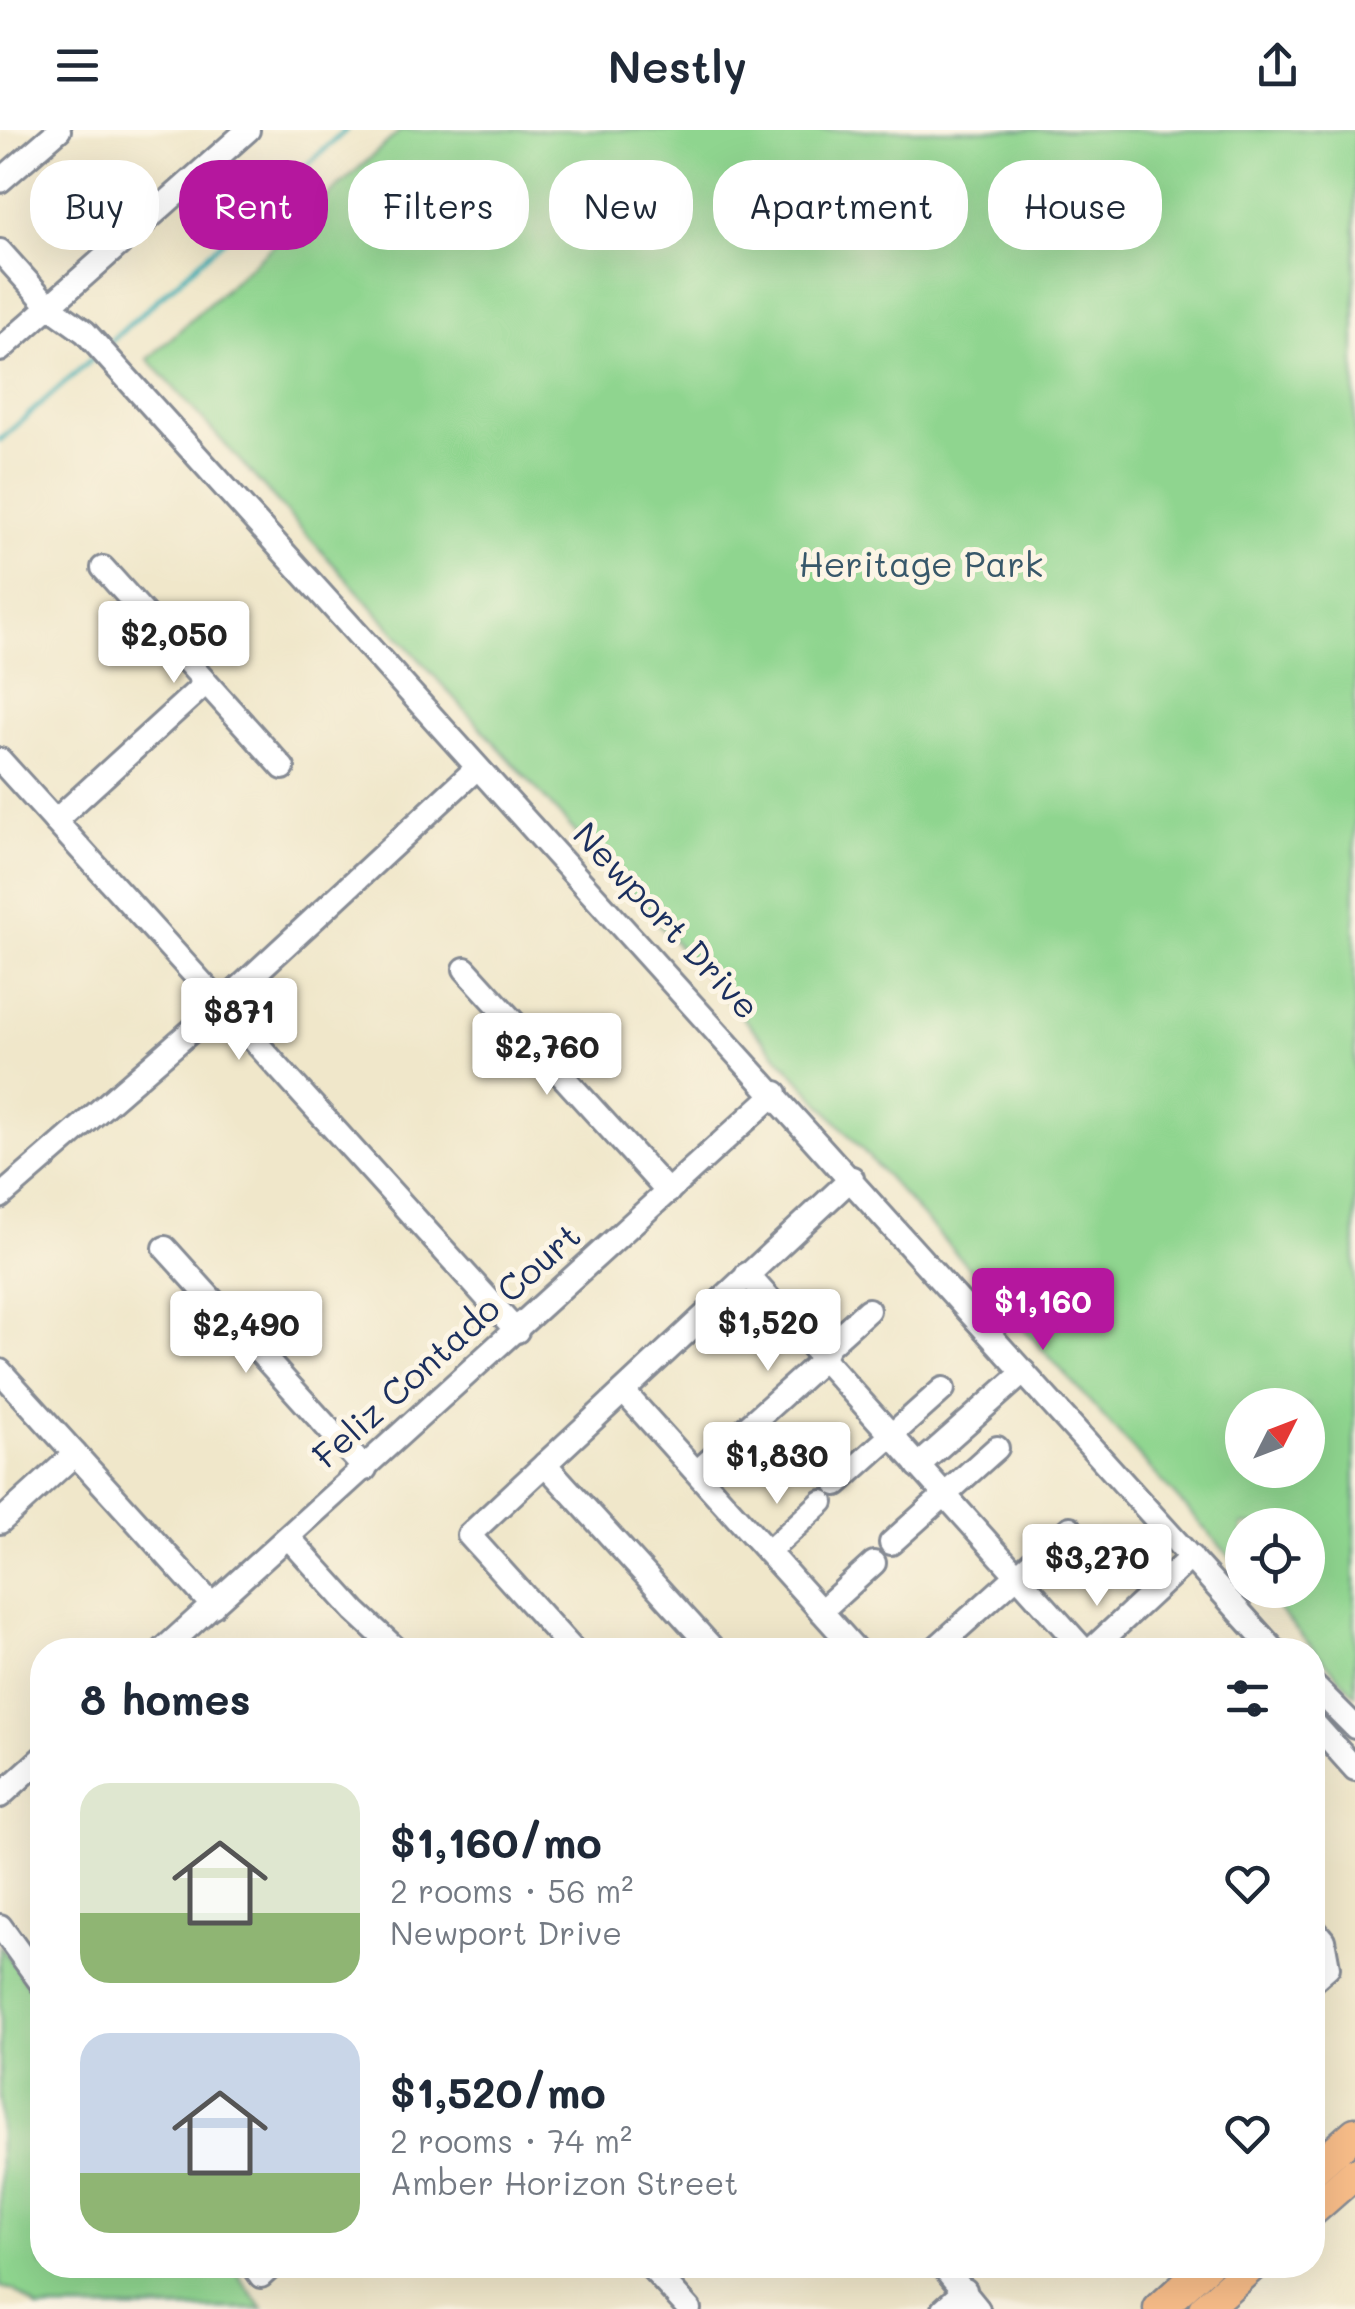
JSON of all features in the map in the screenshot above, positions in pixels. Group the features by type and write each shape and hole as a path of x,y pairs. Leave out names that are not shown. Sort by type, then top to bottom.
{"main road":[{"path":"1325,2160 1355,2133"},
{"path":"1325,2199 1355,2172"},
{"path":"1159,2309 1193,2278"},
{"path":"1204,2309 1236,2278"}],"street":[{"path":"0,181 59,130"},
{"path":"0,350 248,130"},
{"name":"Newport Drive","path":"0,251 50,307 86,332 477,768 776,1093 1261,1638"},
{"path":"102,568 283,768"},
{"path":"55,820 206,683"},
{"path":"0,760 517,1330"},
{"path":"0,1197 221,1005 477,768"},
{"path":"464,969 668,1192"},
{"name":"Feliz Contado Court","path":"177,1638 776,1093"},
{"path":"561,1638 468,1534 852,1178"},
{"path":"165,1248 365,1469"},
{"path":"746,1274 1076,1638"},
{"path":"697,1472 822,1360 828,1346 868,1310"},
{"path":"0,1371 213,1606"},
{"path":"918,1466 1024,1372"},
{"path":"838,1484 943,1389"},
{"path":"624,1392 846,1638"},
{"path":"892,1543 997,1448"},
{"path":"0,1522 76,1454"},
{"path":"545,1464 703,1638"},
{"path":"768,1552 822,1502"},
{"path":"947,1638 1070,1528"},
{"path":"289,1538 384,1638"},
{"path":"1101,1638 1190,1557"},
{"path":"821,1610 874,1563"},
{"path":"1325,1697 1355,1727"},
{"path":"1325,1736 1355,1770"},
{"path":"0,1796 30,1769"},
{"path":"0,1926 30,1967"},
{"path":"661,2278 688,2309"},
{"path":"944,2309 972,2300 953,2278"}],"green space":[{"name":"Heritage Park","path":"401,130 1355,130 1355,1695 1325,1661 1325,1638 1304,1638 1277,1608 1325,1608 1325,1508 1225,1508 1225,1551 148,359 268,250 328,250 328,196 348,178 348,250 529,250 529,160 368,160"},
{"path":"0,1945 30,1987 30,2278 240,2278 263,2309 38,2309 14,2290 0,2287"}],"waterway":[{"path":"107,345 346,130"},
{"path":"0,440 95,356"}]}
